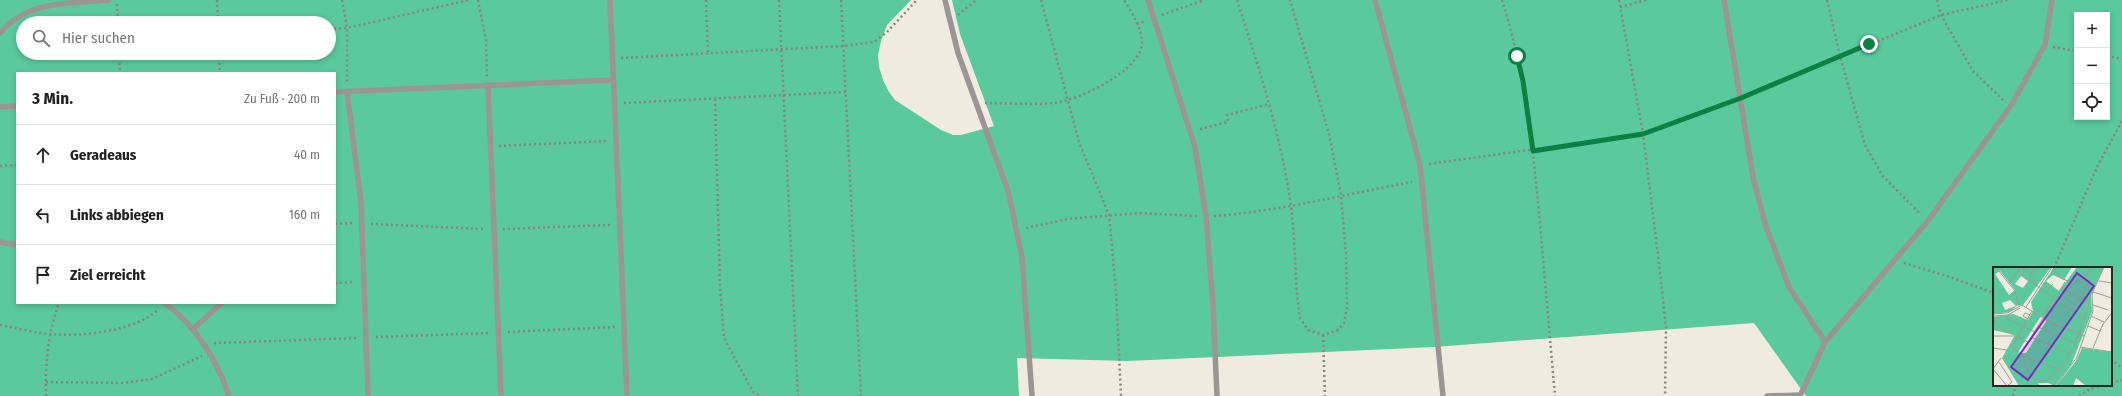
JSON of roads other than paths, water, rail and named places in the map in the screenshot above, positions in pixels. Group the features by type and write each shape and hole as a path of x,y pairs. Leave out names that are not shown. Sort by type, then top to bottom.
{"lane":[{"path":"19,16 24,12 44,6 109,0"},
{"path":"610,0 627,396"},
{"path":"945,0 949,22 974,103 1008,191 1017,230 1022,258 1032,396"},
{"path":"1148,0 1195,147 1206,216 1214,306 1217,396"},
{"path":"1375,0 1420,165 1443,396"},
{"path":"1724,0 1753,177 1766,227 1789,287 1825,342"},
{"path":"1767,396 1800,395 1825,342 1927,222 2010,107 2045,45 2052,0"},
{"path":"0,33 16,18"},
{"path":"336,92 613,80"},
{"path":"488,85 501,396"},
{"path":"347,92 361,202 368,396"},
{"path":"0,107 16,106"},
{"path":"0,242 16,245"},
{"path":"166,304 194,328 220,370 229,396"},
{"path":"194,328 221,304"}]}
